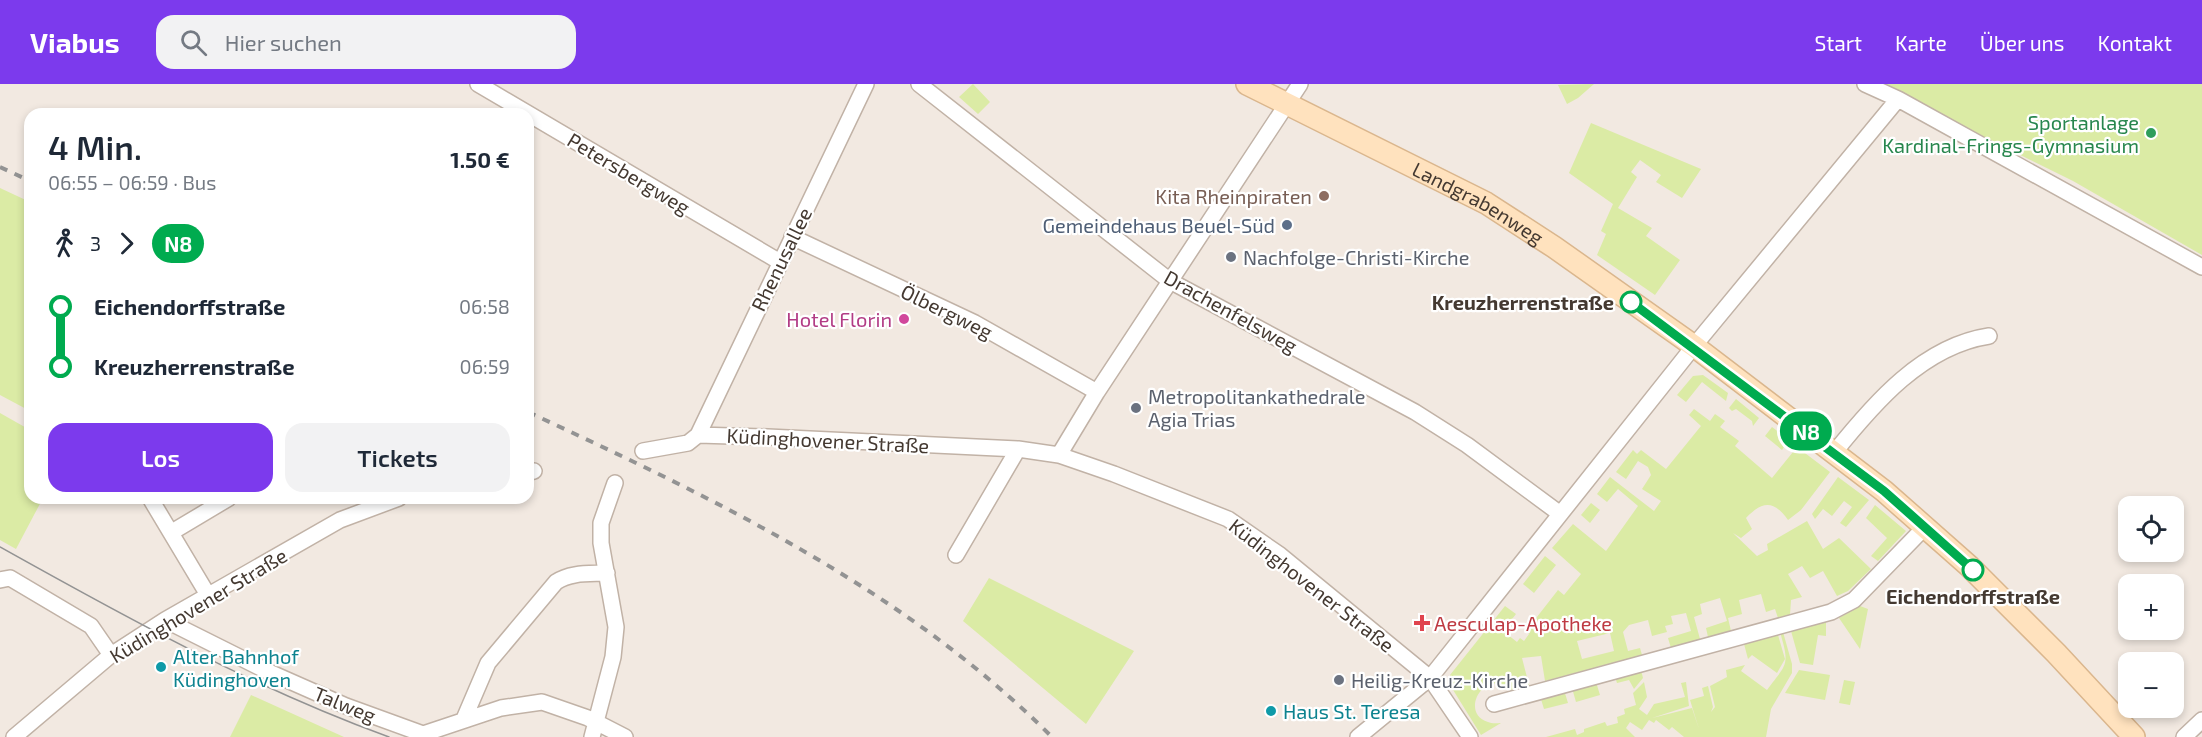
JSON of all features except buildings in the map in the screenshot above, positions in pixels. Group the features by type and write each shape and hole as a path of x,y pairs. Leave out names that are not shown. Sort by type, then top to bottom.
{"street":[{"name":"Petersbergweg","path":"478,84 519,108"},
{"name":"Rhenusallee","path":"699,435 866,84"},
{"name":"Drachenfelsweg","path":"919,84 1170,281 1415,412 1467,445 1559,513"},
{"name":"Landgrabenweg","path":"1246,84 1486,203 1554,247 1694,346 1834,453 1925,527 1972,569 2056,653 2134,737"},
{"path":"1059,455 1097,392 1300,84"},
{"path":"1865,84 1898,99 2202,267"},
{"path":"1358,737 1430,678 1559,513 1898,99"},
{"name":"Petersbergweg","path":"534,117 780,262"},
{"name":"Ölbergweg","path":"792,237 975,323 1097,392"},
{"path":"1834,453 1868,412 1912,373 1966,339 1989,336"},
{"name":"Küdinghovener Straße","path":"643,451 688,443 699,435 1018,449 1059,455 1170,494 1228,519 1280,555 1430,678 1470,737"},
{"path":"956,555 1018,449"},
{"path":"594,730 608,681 616,627 601,543 601,523 615,483"},
{"path":"154,504 208,595"},
{"path":"172,532 219,504"},
{"name":"Küdinghovener Straße","path":"14,737 111,655 165,620 354,513 381,504"},
{"path":"1494,704 1831,612 1854,600 1925,527"},
{"path":"464,719 488,663 556,582 565,576 576,574 607,573"},
{"path":"0,580 10,578 91,626 111,655"},
{"name":"Talweg","path":"165,620 280,677 346,706 423,734 501,708 542,702 588,718 594,730 625,737"},
{"path":"2184,737 2202,720"}],"green space":[{"path":"973,84 990,102 978,114 959,97"},
{"path":"1594,84 1567,104 1558,85"},
{"path":"1877,84 2202,84 2202,255 2073,181"},
{"path":"1591,123 1701,169 1682,198 1656,182 1661,175 1640,160 1631,172 1637,177 1618,208 1652,228 1646,236 1680,260 1655,295 1597,255 1606,234 1601,231 1613,204 1569,173"},
{"path":"0,188 24,199 24,408 0,395"},
{"path":"1703,375 1728,393 1726,401 1702,382 1686,402 1677,395 1693,376"},
{"path":"1736,399 1759,418 1753,426 1752,421 1736,409 1732,411 1729,408"},
{"path":"1694,409 1710,421 1715,414 1725,421 1720,427 1739,441 1735,446 1772,478 1797,447 1830,472 1801,510 1788,520 1778,509 1768,505 1757,508 1746,518 1752,529 1741,538 1733,533 1757,556 1768,550 1767,544 1807,521 1823,549 1839,538 1871,569 1848,591 1837,596 1823,571 1810,578 1802,566 1788,574 1802,597 1791,600 1790,615 1778,618 1775,609 1766,612 1761,594 1739,600 1742,614 1728,618 1731,631 1708,637 1706,628 1727,621 1720,598 1700,604 1702,614 1694,617 1700,639 1671,648 1668,638 1691,631 1686,613 1671,616 1673,624 1665,626 1667,632 1652,636 1648,620 1629,625 1623,632 1628,651 1640,648 1642,655 1545,681 1541,656 1522,658 1529,685 1510,690 1501,684 1492,684 1485,687 1479,694 1475,702 1475,710 1479,717 1490,723 1501,723 1481,735 1450,685 1450,675 1505,606 1516,614 1503,631 1517,642 1520,638 1524,641 1529,634 1526,631 1558,590 1564,595 1581,574 1552,548 1573,524 1606,551 1638,506 1618,489 1607,502 1597,494 1610,477 1654,511 1661,501 1642,489 1651,475 1648,467 1638,461 1626,479 1616,472 1633,450 1637,454 1641,450 1666,469 1701,426 1689,415","holes":["1610,633 1614,651 1582,659 1577,641"]},
{"path":"0,413 24,427 24,504 40,504 16,549 0,540"},
{"path":"1772,427 1789,440 1782,450 1765,436"},
{"path":"1838,477 1869,500 1846,527 1840,523 1852,507 1844,501 1832,516 1823,509 1815,519 1812,514"},
{"path":"1591,503 1600,510 1590,523 1581,515"},
{"path":"1875,505 1906,531 1878,561 1871,556 1887,538 1866,518"},
{"path":"1545,556 1556,565 1534,593 1523,584"},
{"path":"989,578 1134,651 1086,724 963,621"},
{"path":"1860,606 1868,609 1860,649 1839,618"},
{"path":"1826,622 1826,636 1818,635 1813,665 1800,663 1791,631"},
{"path":"1780,632 1783,632 1792,664 1792,673 1771,709 1766,737 1684,737 1672,727 1669,730 1656,720 1654,723 1649,720 1642,730 1630,722 1626,728 1635,737 1546,737 1575,729 1577,735 1584,732 1584,729 1605,722 1607,726 1618,723 1617,717 1625,714 1624,709 1636,705 1633,693 1644,682 1647,697 1639,709 1647,715 1654,704 1685,697 1681,683 1686,682 1689,706 1652,718 1692,708 1699,729 1690,700 1704,696 1702,688 1708,686 1713,707 1711,712 1715,707 1710,686 1727,677 1726,670 1745,665 1741,671 1767,690 1785,664 1786,658"},
{"path":"1778,635 1785,659 1777,673 1752,655 1748,659 1744,644"},
{"path":"1641,670 1643,678 1634,689 1629,680 1617,683 1615,677"},
{"path":"1799,670 1830,675 1825,700 1785,693"},
{"path":"1844,680 1855,682 1850,705 1839,703"},
{"path":"1596,682 1600,695 1576,702 1572,688"},
{"path":"1564,690 1568,703 1544,709 1540,696"},
{"path":"251,695 344,737 230,737"}],"tram line":[{"path":"0,547 95,600 239,674 389,737"}],"railway":[{"path":"0,167 24,178"},
{"path":"534,415 737,514 870,592 934,636 995,684 1052,737"}],"bus line":[{"name":"N8","path":"1631,302 1694,346 1884,491 1973,570"}],"place":[{"name":"Sportanlage Kardinal-Frings-Gymnasium","path":"2151,133"},
{"name":"Kita Rheinpiraten","path":"1324,196"},
{"name":"Gemeindehaus Beuel-Süd","path":"1287,225"},
{"name":"Nachfolge-Christi-Kirche","path":"1231,257"},
{"name":"Kreuzherrenstraße","path":"1631,302"},
{"name":"Hotel Florin","path":"904,319"},
{"name":"Metropolitankathedrale Agia Trias","path":"1136,408"},
{"name":"Eichendorffstraße","path":"1973,570"},
{"name":"Aesculap-Apotheke","path":"1422,623"},
{"name":"Alter Bahnhof Küdinghoven","path":"161,667"},
{"name":"Heilig-Kreuz-Kirche","path":"1339,680"},
{"name":"Haus St. Teresa","path":"1271,711"}]}
